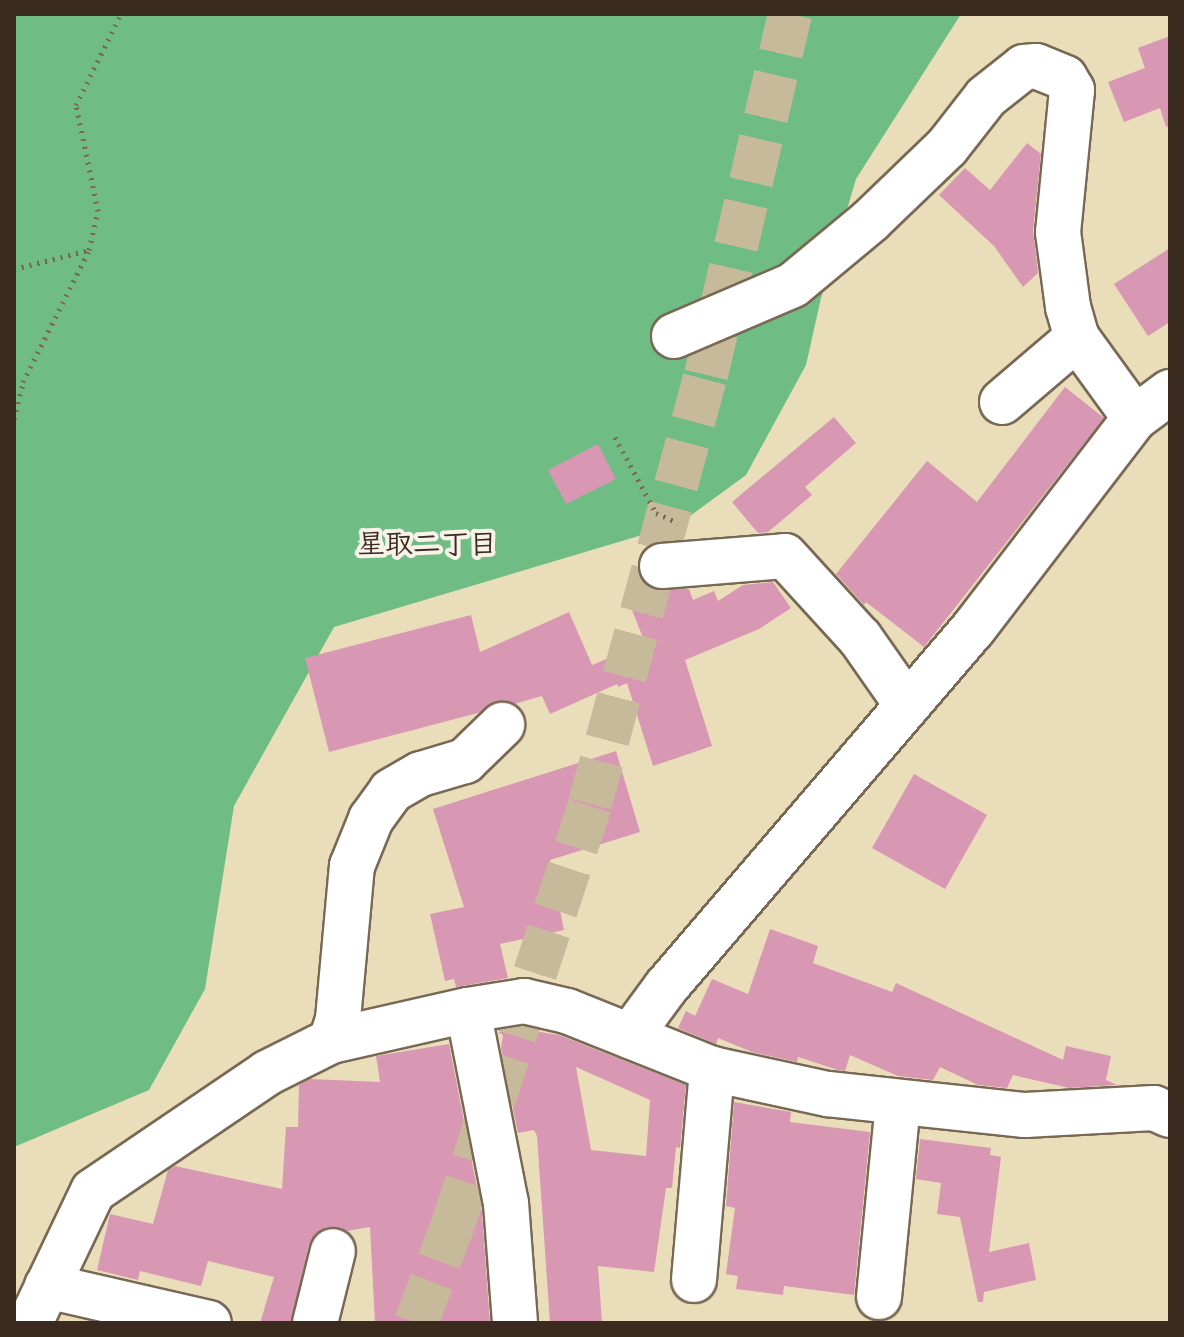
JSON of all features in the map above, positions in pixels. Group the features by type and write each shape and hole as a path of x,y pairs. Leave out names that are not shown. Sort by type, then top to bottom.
{"street":[{"path":"674,336 793,285 870,221 947,147 986,97 1024,67 1036,66 1065,78 1072,90 1058,232 1068,307 1077,338 1135,418"},
{"path":"1002,402 1077,338"},
{"path":"630,1036 666,987 973,629 1135,418 1170,392"},
{"path":"662,566 785,556 860,638 907,705"},
{"path":"331,1041 338,1019 352,866 371,819 391,791 421,774 465,761 502,725"},
{"path":"219,1313 39,1304 93,1191 267,1073 331,1041 468,1010 524,1001 567,1011 712,1069 800,1089 898,1103 1025,1115 1154,1108 1170,1115"},
{"path":"468,1010 506,1203 515,1323"},
{"path":"694,1280 712,1069"},
{"path":"879,1297 898,1103"},
{"path":"315,1323 333,1251"}],"path":[{"path":"14,419 23,382 89,250 98,211 76,105 121,14"},
{"path":"14,269 89,250"},
{"path":"615,437 656,513 685,526"}],"green space":[{"path":"14,14 961,14 856,179 821,298 806,365 746,475 679,524 334,627 234,806 205,989 149,1090 14,1147"}],"building":[{"path":"1170,36 1170,126 1166,127 1160,108 1124,122 1108,82 1145,68 1138,48"},
{"path":"1027,143 1041,154 1033,230 1038,273 1023,287 994,246 939,195 965,168 990,190"},
{"path":"1170,248 1170,322 1148,336 1114,284"},
{"path":"1065,387 1104,418 924,647 866,602 864,605 836,574 927,461 977,502"},
{"path":"834,417 856,443 805,487 812,495 768,532 758,533 732,502"},
{"path":"598,444 616,479 566,504 548,470"},
{"path":"773,582 791,608 759,629 685,660 712,746 653,766 627,683 618,687 617,684 550,714 542,696 514,704 497,701 478,713 329,752 305,658 471,615 480,652 569,612 592,665 645,643 628,600 654,589 689,589 693,600 714,591 718,601 743,585"},
{"path":"616,751 640,832 550,860 564,930 500,944 508,978 456,987 454,979 445,981 430,914 464,907 433,809"},
{"path":"914,774 987,815 945,889 872,848"},
{"path":"770,929 818,946 813,963 892,992 896,983 1063,1060 1066,1046 1111,1056 1106,1080 1117,1085 1069,1088 1013,1075 1007,1088 978,1085 940,1067 933,1080 898,1076 850,1055 845,1071 798,1057 797,1062 752,1052 718,1038 716,1044 678,1028 686,1011 695,1016 712,979 748,994"},
{"path":"515,1028 559,1035 686,1085 680,1148 676,1147 672,1188 666,1188 654,1272 598,1266 602,1323 550,1323 537,1136 534,1130 518,1133 501,1048 503,1035 498,1032","holes":["576,1067 650,1100 646,1156 591,1150"]},
{"path":"449,1044 482,1213 490,1323 375,1323 370,1227 347,1231 327,1227 315,1234 309,1245 291,1323 260,1323 274,1277 208,1261 201,1286 140,1271 138,1280 97,1270 110,1214 153,1224 168,1170 175,1166 282,1189 286,1127 298,1127 299,1085 310,1079 380,1082 376,1056"},
{"path":"734,1102 791,1112 790,1122 870,1132 854,1295 784,1286 783,1295 736,1289 738,1276 726,1274 735,1208 726,1206"},
{"path":"920,1139 991,1148 990,1155 1001,1157 989,1252 1029,1243 1036,1280 984,1292 983,1302 978,1302 960,1217 937,1214 941,1183 916,1179"}],"tunnel":[{"path":"416,1323 453,1224 590,804 706,375 790,14"}],"district":[{"name":"星取二丁目","path":"427,545"}]}
